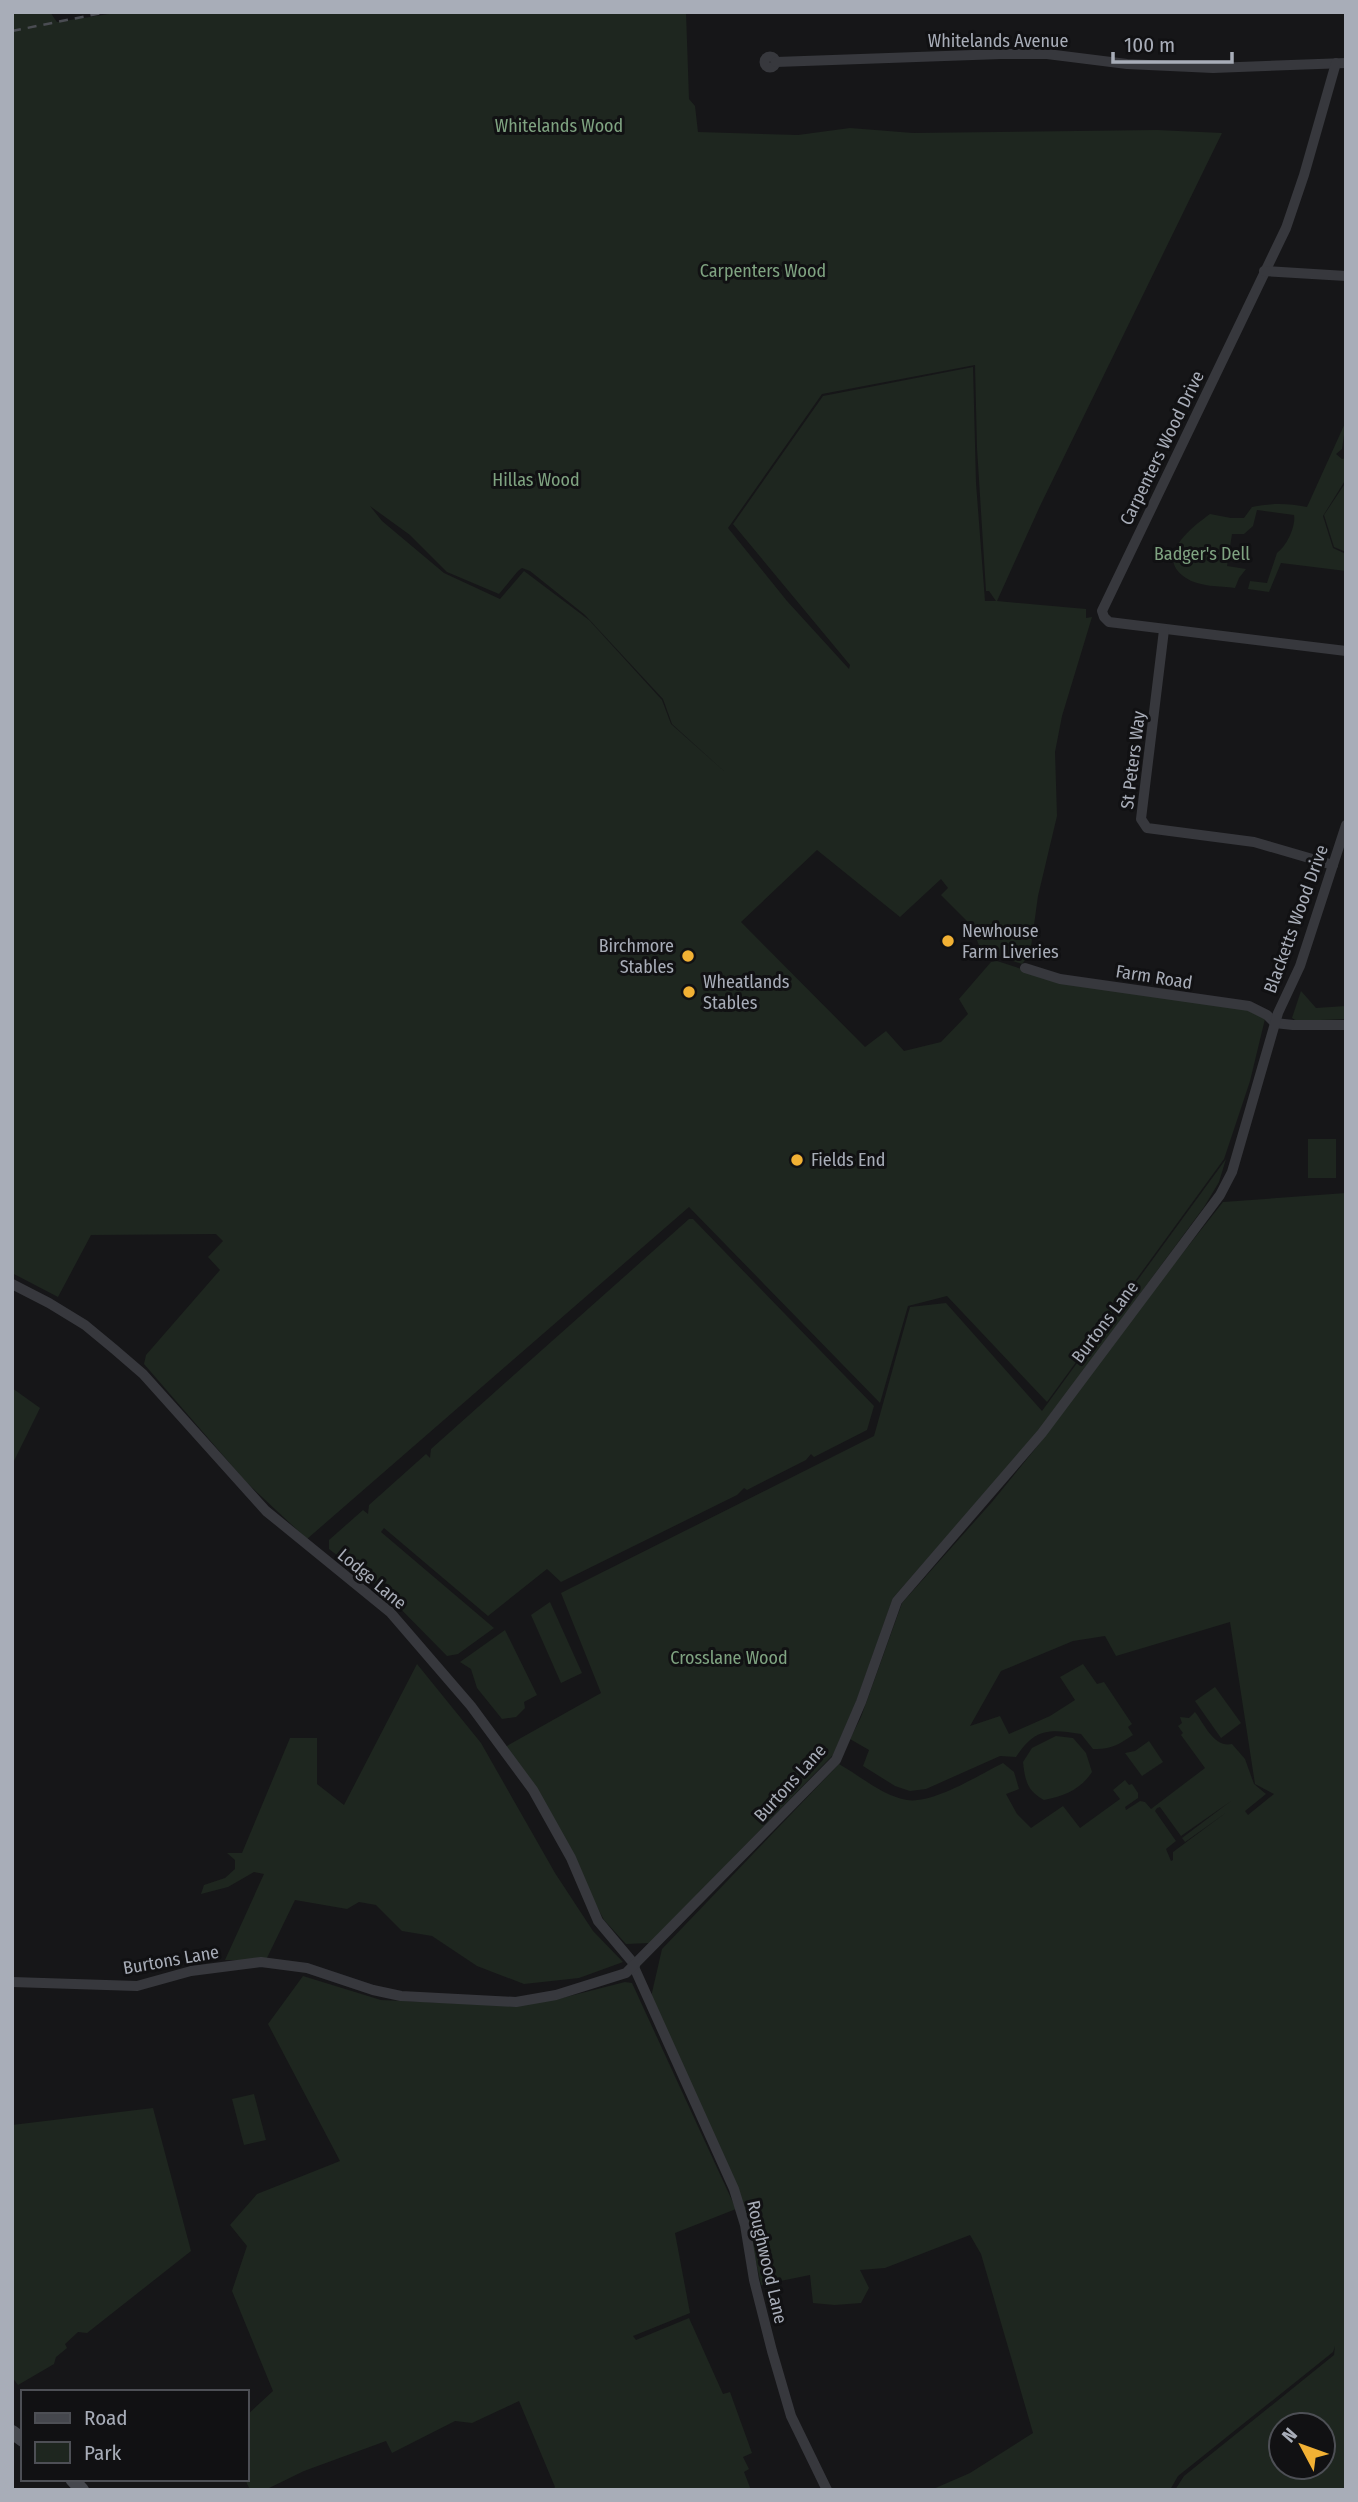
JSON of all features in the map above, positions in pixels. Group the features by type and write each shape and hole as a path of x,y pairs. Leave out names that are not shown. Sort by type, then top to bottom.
{"street":[{"name":"Whitelands Avenue","path":"776,62 1047,54 1127,64 1213,68 1341,63"},
{"name":"Carpenters Wood Drive","path":"1341,63 1286,228 1102,611 1110,622 1346,651"},
{"path":"1264,271 1346,276"},
{"name":"St Peters Way","path":"1164,630 1141,819 1143,825 1147,828 1254,842 1332,865"},
{"name":"Blacketts Wood Drive","path":"1275,1023 1300,965 1346,825"},
{"name":"Farm Road","path":"1025,968 1068,981 1249,1006 1267,1015 1275,1023"},
{"path":"1275,1023 1346,1024"},
{"name":"Burtons Lane","path":"12,1982 138,1986 191,1971 261,1962 307,1968 373,1990 401,1996 516,2002 556,1996 626,1973 835,1760 861,1702 897,1601 1042,1433 1220,1195 1231,1172 1275,1023"},
{"name":"Lodge Lane","path":"12,1284 85,1325 124,1357 143,1374 266,1511 390,1612 445,1673 533,1790 570,1858 598,1921 634,1966"},
{"name":"Roughwood Lane","path":"634,1966 734,2189 745,2225 754,2280 791,2416 827,2490"}],"green space":[{"path":"12,12 50,12 57,22 122,12 686,12 689,99 695,106 698,132 798,135 850,128 913,133 1157,130 1222,133 1040,506 997,601 1086,609 1086,618 1092,617 1062,716 1055,752 1057,816 1038,896 1030,954 1022,964 981,950 970,924 941,895 948,888 941,879 900,917 817,850 741,922 865,1047 886,1031 904,1051 941,1042 968,1014 959,999 991,962 997,961 1059,981 1250,1010 1265,1019 1250,1081 1224,1159 1047,1402 947,1296 908,1306 880,1403 689,1207 307,1539 246,1482 144,1364 146,1355 220,1270 208,1257 223,1241 216,1234 91,1235 58,1297 12,1273","holes":["975,365 986,591 989,591 996,601 985,601 976,483 973,367 823,396 733,524 850,665 849,669 787,601 728,528 822,394","370,506 410,535 447,572 499,594 522,568 530,571 585,615 663,699 672,724 725,772 671,724 662,700 589,620 524,571 500,599 444,573 382,521"]},
{"name":"Badger's Dell","path":"1346,421 1342,449 1336,454 1342,459 1346,458 1346,479 1323,516 1333,548 1346,554 1346,571 1281,563 1269,592 1248,589 1250,581 1267,583 1277,553 1287,541 1294,520 1294,515 1257,510 1253,526 1244,534 1232,534 1227,566 1246,569 1235,588 1197,583 1177,570 1173,561 1179,543 1210,514 1244,518 1252,507 1280,504 1307,507"},
{"path":"1346,482 1346,552 1334,547 1324,515"},
{"path":"1301,991 1316,1008 1346,1006 1346,1019 1297,1021 1292,1018"},
{"path":"1308,1139 1336,1139 1336,1178 1308,1178"},
{"name":"Crosslane Wood","path":"1226,1159 1219,1182 1204,1207 1040,1430 893,1598 856,1702 833,1755 650,1943 626,1944 604,1920 535,1789 505,1747 601,1693 561,1593 874,1436 910,1307 946,1303 1042,1411"},
{"path":"1346,1193 1346,2490 1175,2490 1184,2476 1334,2355 1335,2346 1333,2352 1178,2476 1170,2490 931,2490 970,2473 1033,2433 981,2254 970,2235 885,2268 860,2270 869,2288 861,2303 813,2303 810,2275 761,2285 748,2226 651,1997 662,1949 839,1764 889,1794 907,1800 918,1800 956,1788 1003,1763 1014,1772 1019,1789 1006,1794 1017,1814 1031,1828 1063,1806 1080,1828 1120,1799 1113,1790 1125,1780 1129,1785 1132,1784 1138,1793 1138,1798 1125,1807 1126,1810 1140,1801 1145,1802 1151,1809 1205,1768 1181,1735 1183,1733 1178,1726 1182,1723 1180,1717 1189,1718 1195,1712 1215,1739 1220,1743 1232,1744 1245,1759 1254,1784 1266,1794 1245,1811 1248,1815 1274,1794 1255,1784 1230,1622 1116,1656 1105,1636 1073,1641 1001,1671 970,1726 1000,1716 1009,1734 1050,1716 1075,1700 1060,1677 1083,1664 1097,1684 1104,1682 1132,1724 1128,1727 1133,1735 1110,1747 1093,1749 1081,1734 1051,1731 1030,1740 1016,1757 1000,1756 926,1789 910,1791 895,1786 863,1766 869,1750 850,1739 861,1717 902,1603 992,1502 1039,1444 1140,1307 1223,1202","holes":["1231,1801 1182,1838 1185,1842 1227,1812 1173,1852 1171,1861 1166,1849 1176,1841 1155,1811 1157,1808 1160,1807 1181,1836"]},
{"path":"689,1219 693,1219 874,1406 867,1430 814,1457 811,1454 806,1460 747,1490 744,1488 737,1495 561,1582 547,1569 488,1616 384,1528 381,1532 494,1628 458,1654 447,1656 382,1590 329,1549 329,1540 363,1510 368,1514 369,1505 426,1454 430,1458 431,1449"},
{"path":"12,1388 40,1408 12,1465"},
{"path":"550,1602 582,1673 561,1683 531,1615"},
{"path":"505,1630 537,1695 524,1702 525,1708 516,1717 502,1719 477,1688 471,1669 460,1662"},
{"path":"417,1664 481,1743 555,1873 593,1931 623,1962 579,1978 524,1984 477,1966 432,1936 402,1931 376,1905 359,1902 347,1909 295,1900 266,1960 225,1960 264,1874 254,1872 228,1887 201,1894 204,1885 225,1878 235,1869 235,1860 227,1853 242,1853 290,1738 317,1738 317,1784 344,1805"},
{"path":"1215,1687 1241,1723 1221,1738 1195,1701"},
{"path":"1056,1736 1073,1738 1086,1753 1092,1772 1071,1791 1044,1800 1034,1793 1028,1784 1023,1762 1032,1748"},
{"path":"1149,1741 1163,1762 1142,1776 1125,1753 1135,1751"},
{"path":"303,1976 381,2000 514,2006 558,1999 625,1982 632,1983 736,2209 675,2233 690,2313 633,2336 636,2340 689,2318 723,2394 730,2392 752,2453 743,2457 749,2469 744,2472 751,2490 553,2490 555,2487 519,2401 472,2423 455,2421 392,2453 386,2441 304,2471 265,2490 250,2490 246,2481 248,2414 273,2391 232,2291 247,2246 230,2225 257,2194 340,2161 268,2024"},
{"path":"254,2094 266,2140 244,2145 232,2099"},
{"path":"153,2108 191,2251 87,2333 78,2332 65,2344 67,2348 56,2357 54,2364 18,2385 12,2377 12,2125"}],"railway":[{"path":"12,31 107,12"}],"place":[{"name":"Newhouse Farm Liveries","path":"948,941"},
{"name":"Birchmore Stables","path":"688,956"},
{"name":"Wheatlands Stables","path":"689,992"},
{"name":"Fields End","path":"797,1160"}],"park label":[{"name":"Whitelands Wood","path":"559,126"},
{"name":"Carpenters Wood","path":"763,271"},
{"name":"Hillas Wood","path":"536,480"}]}
